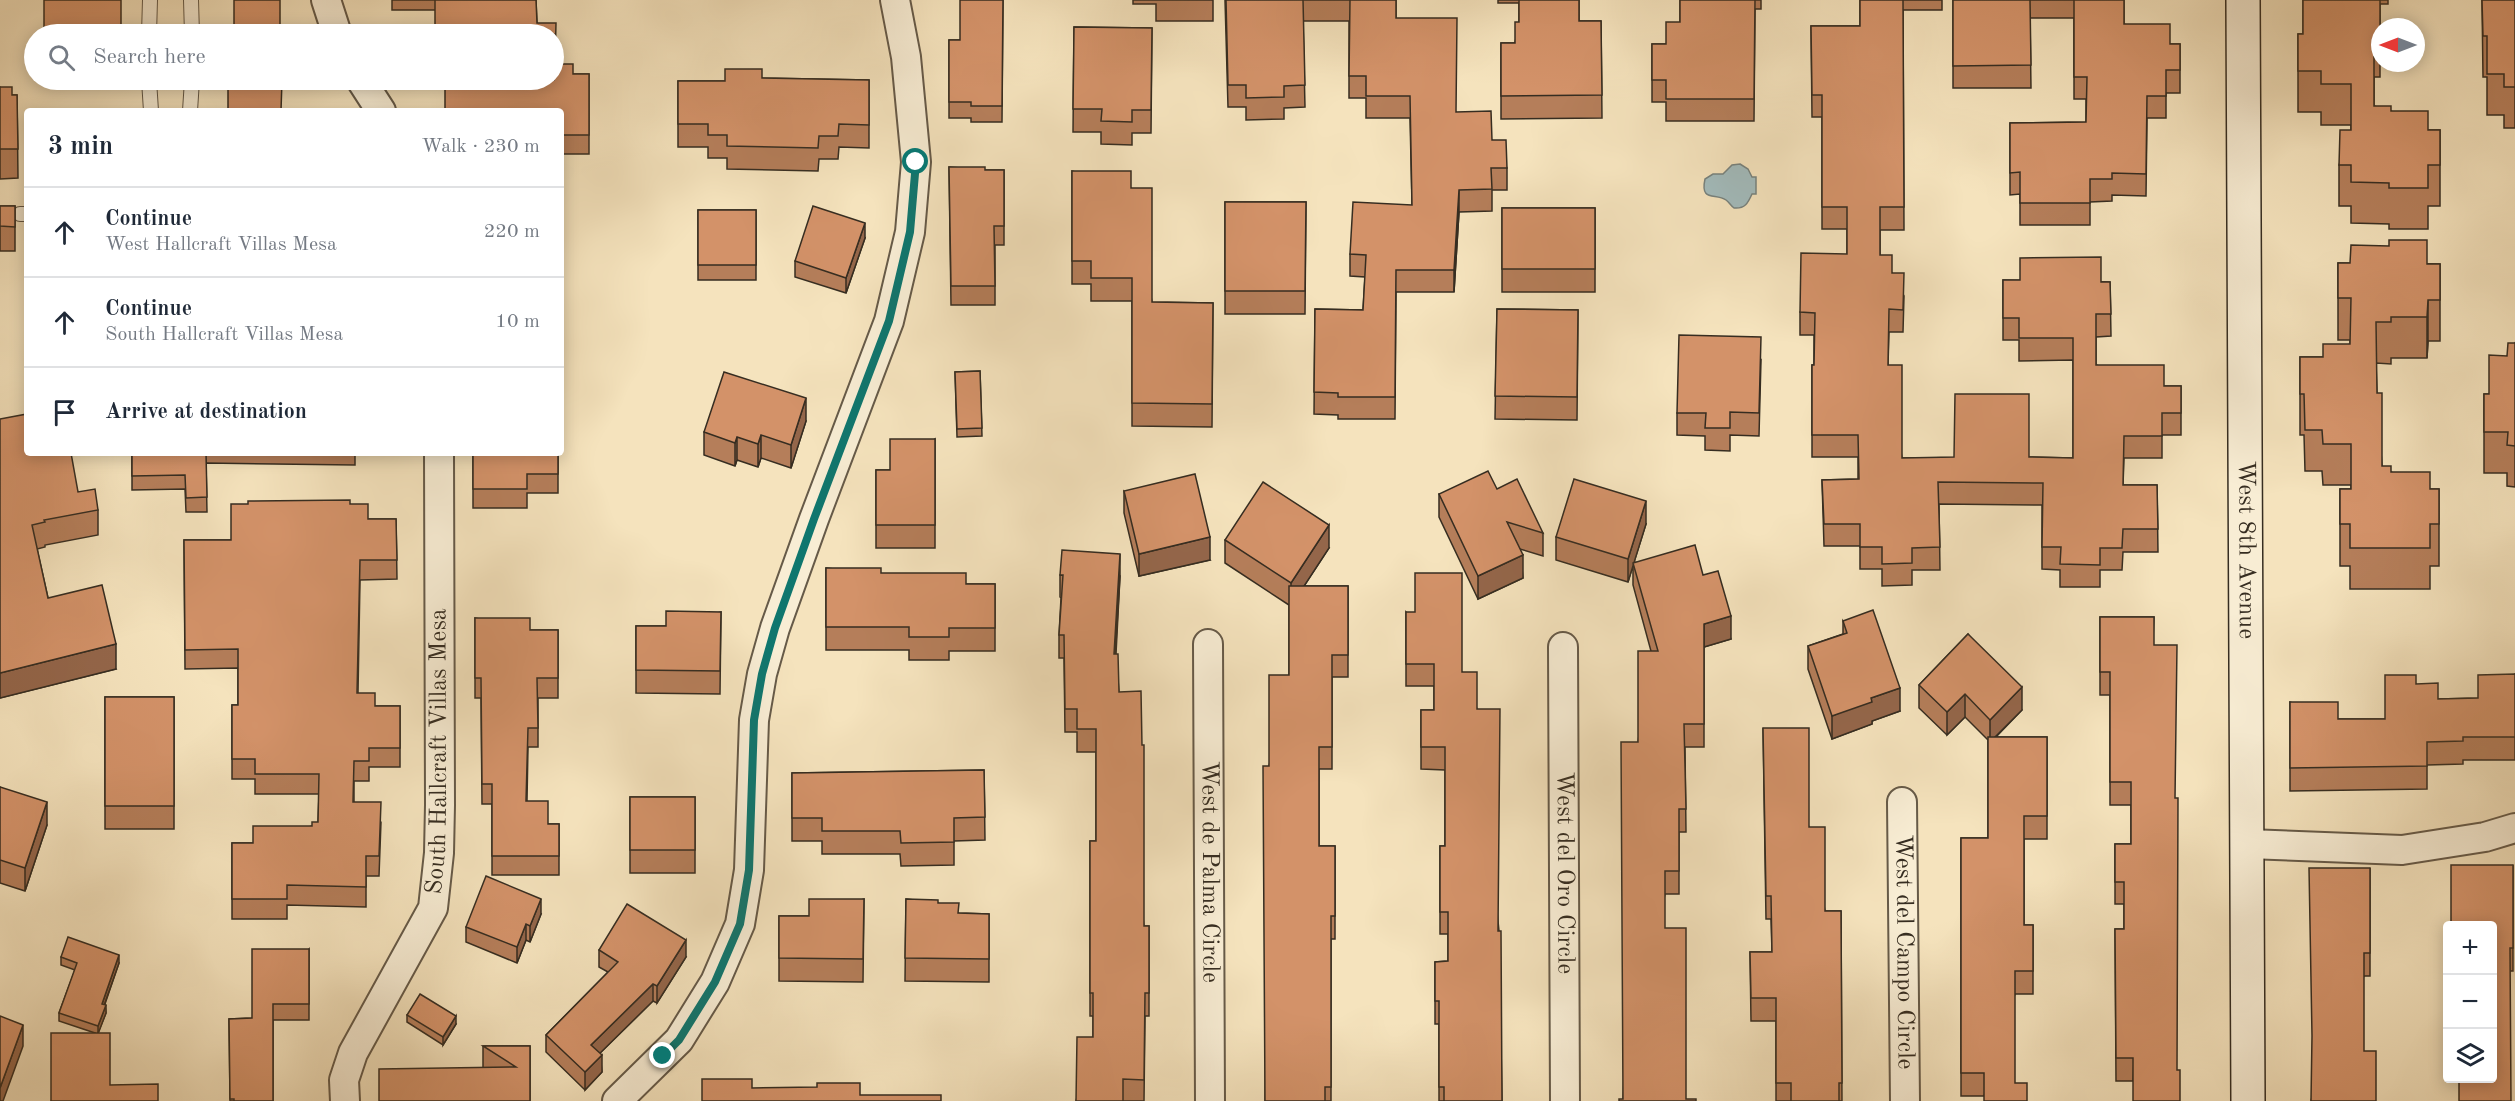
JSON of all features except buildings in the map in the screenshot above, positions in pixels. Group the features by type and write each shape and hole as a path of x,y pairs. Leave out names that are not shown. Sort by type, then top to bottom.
{"street":[{"path":"326,0 334,24"},
{"path":"617,1101 679,1040 715,982 740,924 749,870 754,720 762,674 775,628 814,519 889,321 910,232 916,162 906,57 895,0"},
{"name":"West 8th Avenue","path":"2243,0 2248,1101"},
{"path":"367,90 379,108"},
{"name":"South Hallcraft Villas Mesa","path":"345,1101 344,1080 353,1053 433,908 439,854 440,805 439,456"},
{"name":"West de Palma Circle","path":"1208,644 1210,1101"},
{"name":"West del Oro Circle","path":"1563,647 1565,1101"},
{"name":"West del Campo Circle","path":"1902,802 1905,1101"},
{"path":"2248,844 2402,850 2485,837 2515,828"}],"lane":[{"path":"149,24 150,0"},
{"path":"191,0 192,24"},
{"path":"150,90 151,108"},
{"path":"190,108 191,90"}],"water":[{"path":"1740,164 1748,169 1752,177 1756,177 1756,194 1752,194 1746,205 1734,208 1726,200 1707,194 1704,186 1705,179 1713,174 1723,174 1732,165"}],"route":[{"path":"663,1056 679,1040 715,982 740,924 749,870 754,720 762,674 775,628 814,519 889,321 910,232 916,162"}]}
